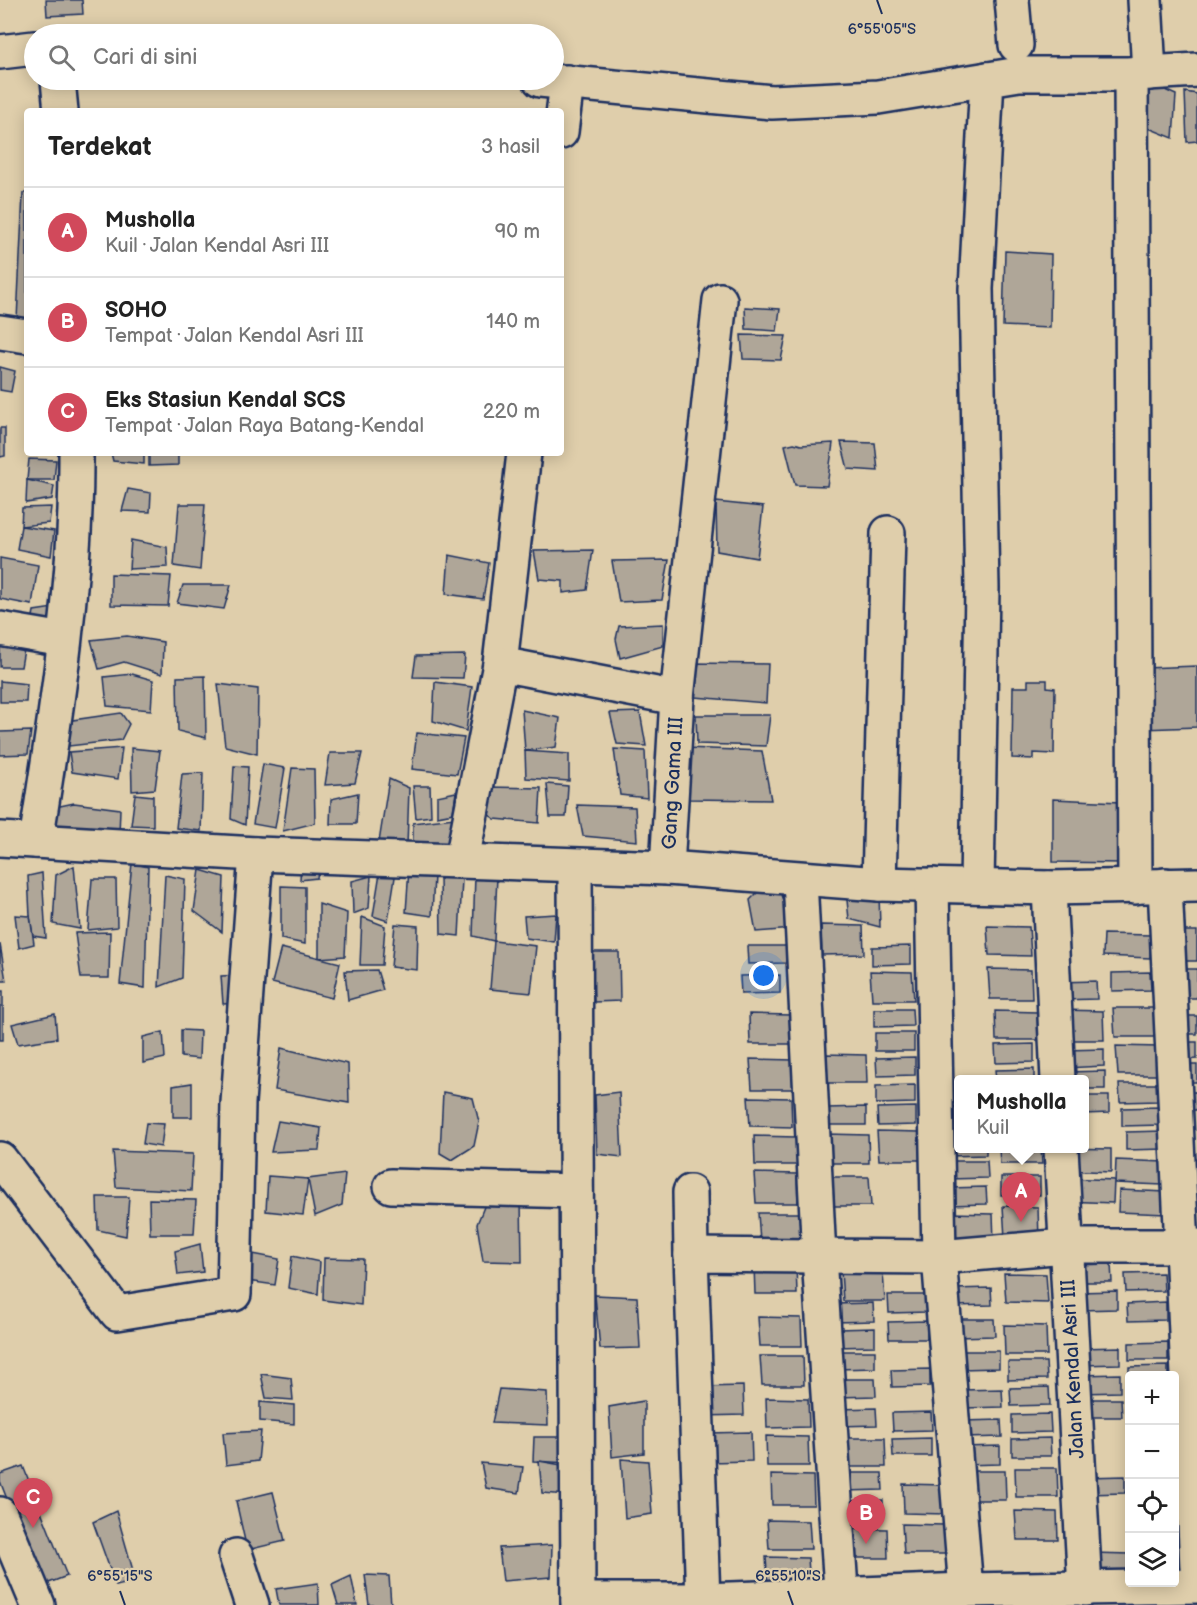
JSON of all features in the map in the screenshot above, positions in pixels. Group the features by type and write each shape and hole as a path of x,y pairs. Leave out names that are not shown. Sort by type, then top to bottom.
{"main road":[{"path":"1012,0 1016,45"},
{"path":"1145,0 1140,74 1150,886 1188,1246 1197,1567"},
{"path":"0,52 24,49"},
{"path":"564,82 772,102 878,97 1020,74 1140,74 1197,70"},
{"path":"977,886 982,588 976,289 987,79"},
{"path":"59,90 61,108"},
{"path":"554,90 557,108"},
{"name":"Gang Gama III","path":"667,868 677,698 720,300"},
{"path":"0,332 24,336"},
{"path":"36,841 64,640 76,497 76,456"},
{"path":"462,860 500,664 524,456"},
{"path":"879,884 888,533"},
{"path":"0,629 64,640"},
{"path":"500,664 677,698"},
{"path":"0,839 256,854 462,860 575,867 667,868 879,884 1049,888 1197,885"},
{"path":"0,1159 117,1313 234,1294 238,1103 256,854"},
{"path":"575,867 578,1602 842,1601 966,1590 1197,1586"},
{"path":"800,879 819,1257 842,1601"},
{"path":"932,885 939,1257 966,1590"},
{"path":"1049,888 1058,1075"},
{"name":"Jalan Kendal Asri III","path":"1060,1153 1085,1589"},
{"path":"391,1186 576,1191"},
{"path":"690,1192 703,1600"},
{"path":"691,1255 939,1257 1065,1246 1188,1246"},
{"path":"0,1514 38,1605"},
{"path":"236,1556 252,1605"}],"building":[{"path":"46,0 82,0 83,14 47,16"},
{"path":"1147,82 1176,95 1173,138 1146,127"},
{"path":"1185,92 1197,94 1197,141 1187,142"},
{"path":"23,193 24,193 24,321 17,320"},
{"path":"1005,251 1051,254 1050,328 1003,326"},
{"path":"745,307 780,309 777,331 746,329"},
{"path":"741,335 786,336 781,360 743,359"},
{"path":"0,367 15,371 11,392 0,390"},
{"path":"0,428 5,428 5,456 0,457"},
{"path":"841,442 875,443 878,471 848,469"},
{"path":"794,443 801,445 833,443 827,486 795,485 785,445"},
{"path":"112,456 144,456 144,464 113,461"},
{"path":"149,456 178,456 178,465 149,466"},
{"path":"29,459 56,460 54,480 27,480"},
{"path":"27,480 54,486 52,499 26,503"},
{"path":"128,489 151,493 150,512 122,511"},
{"path":"716,502 763,507 757,558 717,551"},
{"path":"179,504 205,504 200,570 174,566"},
{"path":"51,507 49,523 21,526 22,508"},
{"path":"21,526 54,531 51,556 17,549"},
{"path":"131,540 167,547 168,567 129,569"},
{"path":"593,550 587,590 563,593 563,581 539,579 534,551"},
{"path":"449,555 489,563 483,599 446,594"},
{"path":"0,558 38,565 32,605 0,599"},
{"path":"669,560 662,600 619,602 612,561"},
{"path":"111,574 171,576 168,606 111,605"},
{"path":"183,585 231,585 224,609 177,603"},
{"path":"53,608 54,630 30,633 34,611"},
{"path":"663,624 663,646 620,658 616,639 619,626"},
{"path":"0,633 26,638 21,667 0,667"},
{"path":"127,636 163,642 162,674 124,662 99,669 91,640"},
{"path":"465,655 463,678 413,677 416,656"},
{"path":"691,663 768,664 766,703 695,697"},
{"path":"1197,666 1197,727 1143,729 1144,668"},
{"path":"132,674 153,680 151,710 107,706 104,677"},
{"path":"205,676 206,738 178,731 177,677"},
{"path":"1028,680 1047,680 1047,687 1055,688 1054,754 1033,753 1033,759 1012,758 1013,687 1028,687"},
{"path":"0,681 27,684 26,702 0,702"},
{"path":"435,682 472,687 466,731 433,721"},
{"path":"218,684 258,689 257,754 225,746"},
{"path":"522,710 560,718 556,747 525,751"},
{"path":"640,712 646,746 617,744 610,713"},
{"path":"121,713 129,724 121,740 69,746 66,721"},
{"path":"696,715 770,715 766,746 697,744"},
{"path":"31,731 28,754 0,755 0,732"},
{"path":"417,733 464,738 457,774 412,769"},
{"path":"122,748 118,779 72,772 69,752"},
{"path":"131,748 160,751 155,789 132,791"},
{"path":"685,748 762,751 771,800 687,799"},
{"path":"614,749 645,751 647,798 620,795"},
{"path":"525,751 569,754 569,781 526,778"},
{"path":"330,753 362,753 355,783 325,785"},
{"path":"263,764 285,768 275,828 253,824"},
{"path":"234,766 248,767 245,825 231,819"},
{"path":"292,768 314,769 315,823 283,831"},
{"path":"203,773 201,831 176,828 182,774"},
{"path":"389,779 409,788 407,846 379,842"},
{"path":"547,784 568,786 566,817 550,817"},
{"path":"413,786 430,786 431,816 416,818"},
{"path":"484,787 541,788 539,823 495,819 485,812"},
{"path":"456,792 453,813 437,816 437,796"},
{"path":"358,793 356,824 330,824 331,799"},
{"path":"135,794 153,796 153,826 131,825"},
{"path":"1053,799 1120,802 1122,863 1053,862"},
{"path":"74,803 120,809 119,834 52,833 46,809"},
{"path":"577,805 635,807 637,841 583,836"},
{"path":"454,818 447,849 413,849 413,823"},
{"path":"301,861 319,861 317,878 300,880"},
{"path":"132,863 148,867 145,988 120,984"},
{"path":"74,866 80,929 53,924 56,875"},
{"path":"409,869 434,875 432,916 406,912"},
{"path":"200,870 224,877 222,932 194,911"},
{"path":"42,873 46,938 33,936 30,916 28,876"},
{"path":"380,873 395,877 388,921 373,916"},
{"path":"165,875 185,879 182,978 159,987"},
{"path":"371,876 369,908 353,914 352,881"},
{"path":"475,876 497,877 494,941 473,936"},
{"path":"440,877 462,879 459,936 441,934"},
{"path":"92,879 116,879 117,927 88,930"},
{"path":"281,886 305,887 305,944 281,939"},
{"path":"762,888 780,892 793,929 756,932 750,900"},
{"path":"846,891 879,895 880,927 849,919"},
{"path":"319,904 347,913 345,956 319,958"},
{"path":"556,914 554,942 526,938 524,916"},
{"path":"15,915 30,916 34,944 19,948"},
{"path":"362,917 385,926 382,965 360,965"},
{"path":"395,924 418,926 417,970 391,967"},
{"path":"821,925 863,926 864,954 822,955"},
{"path":"987,926 1029,927 1031,956 989,955"},
{"path":"1178,931 1197,931 1197,961 1180,961"},
{"path":"110,932 109,978 81,978 75,933"},
{"path":"1104,934 1151,935 1150,958 1103,956"},
{"path":"494,941 536,946 531,993 490,989"},
{"path":"0,944 6,981 0,981"},
{"path":"747,946 786,946 786,963 748,964"},
{"path":"911,946 911,964 872,965 872,947"},
{"path":"281,948 340,963 332,998 272,983"},
{"path":"591,952 619,952 620,1001 594,1002"},
{"path":"988,969 1031,970 1032,999 990,999"},
{"path":"1177,969 1197,969 1197,998 1179,998"},
{"path":"377,970 383,990 348,1000 345,971"},
{"path":"870,971 912,972 914,1000 872,1000"},
{"path":"1150,972 1151,990 1112,991 1112,973"},
{"path":"242,975 240,1003 223,1004 221,976"},
{"path":"780,975 780,993 741,994 740,976"},
{"path":"1096,981 1097,999 1058,1000 1058,982"},
{"path":"0,991 3,991 3,1040 0,1040"},
{"path":"1113,1008 1155,1008 1157,1037 1115,1037"},
{"path":"874,1009 912,1009 913,1026 874,1027"},
{"path":"1061,1010 1103,1011 1104,1040 1062,1040"},
{"path":"995,1011 1037,1012 1038,1040 996,1040"},
{"path":"55,1014 57,1038 18,1044 12,1024"},
{"path":"749,1014 791,1015 792,1044 750,1044"},
{"path":"1182,1016 1197,1016 1197,1034 1182,1034"},
{"path":"181,1030 200,1031 199,1059 181,1057"},
{"path":"163,1032 165,1058 143,1063 143,1037"},
{"path":"875,1033 914,1033 914,1051 875,1051"},
{"path":"1184,1042 1197,1042 1197,1059 1184,1060"},
{"path":"1034,1044 1034,1062 996,1063 995,1045"},
{"path":"1116,1046 1159,1047 1160,1075 1118,1075"},
{"path":"281,1048 348,1064 349,1103 275,1090"},
{"path":"1104,1049 1104,1066 1065,1068 1065,1050"},
{"path":"824,1054 866,1055 867,1083 826,1083"},
{"path":"915,1057 915,1075 877,1076 876,1058"},
{"path":"750,1059 793,1060 794,1089 752,1089"},
{"path":"1186,1065 1197,1065 1197,1082 1186,1082"},
{"path":"1034,1069 1034,1075 996,1075 995,1070"},
{"path":"1105,1071 1105,1089 1089,1089 1089,1075 1066,1075 1066,1072"},
{"path":"192,1083 192,1117 173,1117 173,1086"},
{"path":"1119,1084 1158,1084 1158,1101 1120,1102"},
{"path":"915,1085 915,1103 876,1104 876,1086"},
{"path":"946,1090 954,1090 954,1107 947,1108"},
{"path":"443,1092 473,1098 479,1122 474,1146 452,1160 440,1153"},
{"path":"619,1092 622,1157 597,1154 595,1095"},
{"path":"1188,1092 1197,1092 1197,1110 1189,1110"},
{"path":"1089,1096 1109,1096 1109,1113 1089,1114"},
{"path":"748,1097 791,1098 792,1127 750,1126"},
{"path":"866,1107 866,1125 827,1125 827,1108"},
{"path":"916,1107 916,1125 878,1126 877,1108"},
{"path":"1160,1107 1161,1125 1122,1126 1122,1108"},
{"path":"278,1121 321,1128 319,1150 271,1152"},
{"path":"146,1123 164,1124 161,1147 143,1144"},
{"path":"877,1131 920,1132 921,1160 879,1160"},
{"path":"1164,1131 1165,1149 1126,1150 1126,1132"},
{"path":"826,1134 868,1135 869,1163 827,1163"},
{"path":"754,1136 796,1137 797,1165 755,1165"},
{"path":"954,1138 954,1153 986,1153 986,1155 948,1156 948,1139"},
{"path":"1089,1149 1111,1149 1111,1172 1063,1170 1064,1153 1089,1153"},
{"path":"113,1151 193,1154 191,1191 116,1187"},
{"path":"999,1153 1041,1153 1042,1164 1000,1164"},
{"path":"1116,1160 1164,1162 1163,1185 1115,1183"},
{"path":"949,1161 987,1161 988,1178 949,1179"},
{"path":"754,1173 797,1174 798,1203 756,1203"},
{"path":"345,1174 342,1205 315,1216 308,1179"},
{"path":"268,1176 308,1179 303,1215 266,1211"},
{"path":"827,1177 869,1177 871,1206 828,1206"},
{"path":"1001,1177 1040,1177 1040,1195 1001,1195"},
{"path":"1067,1178 1114,1180 1113,1203 1066,1201"},
{"path":"986,1187 987,1204 948,1205 948,1188"},
{"path":"1119,1190 1167,1192 1166,1214 1118,1212"},
{"path":"97,1197 129,1197 126,1236 98,1230"},
{"path":"488,1197 521,1199 522,1262 483,1261 477,1224"},
{"path":"149,1199 196,1200 194,1234 150,1234"},
{"path":"1003,1206 1038,1207 1039,1241 1005,1238"},
{"path":"758,1213 800,1213 802,1242 760,1242"},
{"path":"951,1213 993,1214 994,1242 952,1242"},
{"path":"200,1244 203,1272 178,1275 175,1251"},
{"path":"248,1253 279,1259 275,1285 247,1281"},
{"path":"292,1256 320,1262 318,1294 288,1288"},
{"path":"324,1258 363,1259 361,1305 323,1300"},
{"path":"1111,1264 1112,1282 1074,1282 1073,1265"},
{"path":"754,1265 796,1265 797,1294 755,1294"},
{"path":"841,1271 883,1272 885,1301 843,1301"},
{"path":"1004,1273 1046,1274 1048,1303 1006,1302"},
{"path":"1163,1273 1164,1291 1126,1292 1125,1274"},
{"path":"991,1288 992,1305 953,1306 953,1289"},
{"path":"1117,1291 1117,1309 1079,1310 1078,1292"},
{"path":"595,1295 637,1297 640,1348 600,1349"},
{"path":"888,1295 927,1295 928,1312 889,1313"},
{"path":"1166,1302 1166,1320 1128,1321 1127,1304"},
{"path":"873,1303 874,1321 835,1322 834,1304"},
{"path":"758,1317 801,1318 802,1346 760,1346"},
{"path":"956,1319 994,1319 995,1336 956,1337"},
{"path":"927,1321 927,1339 889,1339 888,1322"},
{"path":"1004,1325 1046,1326 1047,1355 1005,1355"},
{"path":"875,1328 875,1346 837,1347 837,1329"},
{"path":"1168,1342 1168,1360 1129,1360 1129,1343"},
{"path":"1120,1347 1120,1364 1081,1365 1081,1348"},
{"path":"836,1351 875,1351 875,1368 836,1369"},
{"path":"960,1351 999,1351 999,1368 960,1369"},
{"path":"760,1356 803,1356 804,1385 762,1385"},
{"path":"1008,1362 1046,1362 1047,1379 1008,1380"},
{"path":"1168,1366 1168,1371 1129,1371 1129,1367"},
{"path":"930,1369 930,1386 892,1387 891,1370"},
{"path":"261,1374 291,1378 293,1400 266,1398"},
{"path":"1120,1374 1120,1392 1082,1393 1081,1375"},
{"path":"837,1379 875,1379 876,1396 837,1397"},
{"path":"743,1386 744,1415 701,1416 701,1387"},
{"path":"1049,1387 1050,1405 1011,1406 1010,1388"},
{"path":"499,1389 547,1392 548,1425 492,1423"},
{"path":"1002,1389 1003,1407 964,1408 963,1390"},
{"path":"766,1398 808,1399 809,1427 767,1428"},
{"path":"1083,1399 1121,1399 1122,1417 1083,1417"},
{"path":"644,1401 644,1453 612,1457 609,1407"},
{"path":"260,1402 294,1405 294,1424 260,1421"},
{"path":"876,1408 877,1425 838,1426 837,1409"},
{"path":"931,1412 932,1430 893,1431 892,1413"},
{"path":"1050,1414 1051,1432 1012,1433 1012,1415"},
{"path":"1001,1420 1002,1437 963,1438 962,1421"},
{"path":"261,1431 258,1461 226,1465 223,1433"},
{"path":"751,1432 752,1461 709,1462 709,1433"},
{"path":"766,1436 808,1437 809,1466 767,1466"},
{"path":"534,1437 570,1437 570,1463 533,1461"},
{"path":"843,1438 885,1438 886,1467 844,1467"},
{"path":"931,1438 931,1456 893,1456 892,1439"},
{"path":"1050,1438 1051,1456 1012,1456 1012,1439"},
{"path":"1000,1446 1000,1464 962,1465 961,1447"},
{"path":"621,1459 648,1461 652,1514 625,1518"},
{"path":"539,1461 567,1466 568,1495 542,1493"},
{"path":"481,1463 523,1467 519,1493 486,1488"},
{"path":"23,1466 67,1576 41,1586 0,1481 0,1474"},
{"path":"1015,1468 1057,1468 1058,1497 1016,1497"},
{"path":"963,1471 1005,1471 1006,1500 964,1500"},
{"path":"844,1473 882,1473 883,1490 844,1491"},
{"path":"771,1475 813,1476 814,1505 772,1505"},
{"path":"1125,1476 1125,1493 1087,1494 1086,1477"},
{"path":"903,1484 945,1485 946,1514 904,1513"},
{"path":"273,1492 285,1541 247,1550 236,1501"},
{"path":"883,1500 883,1518 844,1518 844,1501"},
{"path":"116,1511 136,1581 116,1586 93,1522"},
{"path":"1015,1511 1057,1512 1058,1540 1017,1540"},
{"path":"767,1520 809,1521 811,1549 769,1549"},
{"path":"902,1524 944,1525 945,1554 904,1554"},
{"path":"844,1528 887,1529 888,1558 846,1558"},
{"path":"552,1545 551,1577 503,1581 499,1548"},
{"path":"1092,1553 1125,1554 1125,1582 1093,1582"},
{"path":"766,1557 808,1558 810,1587 768,1587"},
{"path":"365,1575 389,1576 391,1605 369,1605"},
{"path":"351,1576 357,1605 338,1605 332,1585"},
{"path":"318,1583 319,1605 279,1605 276,1589"}],"place":[{"name":"Musholla","path":"1021,1222"},
{"name":"Eks Stasiun Kendal SCS","path":"33,1528"},
{"name":"SOHO","path":"866,1544"}]}
